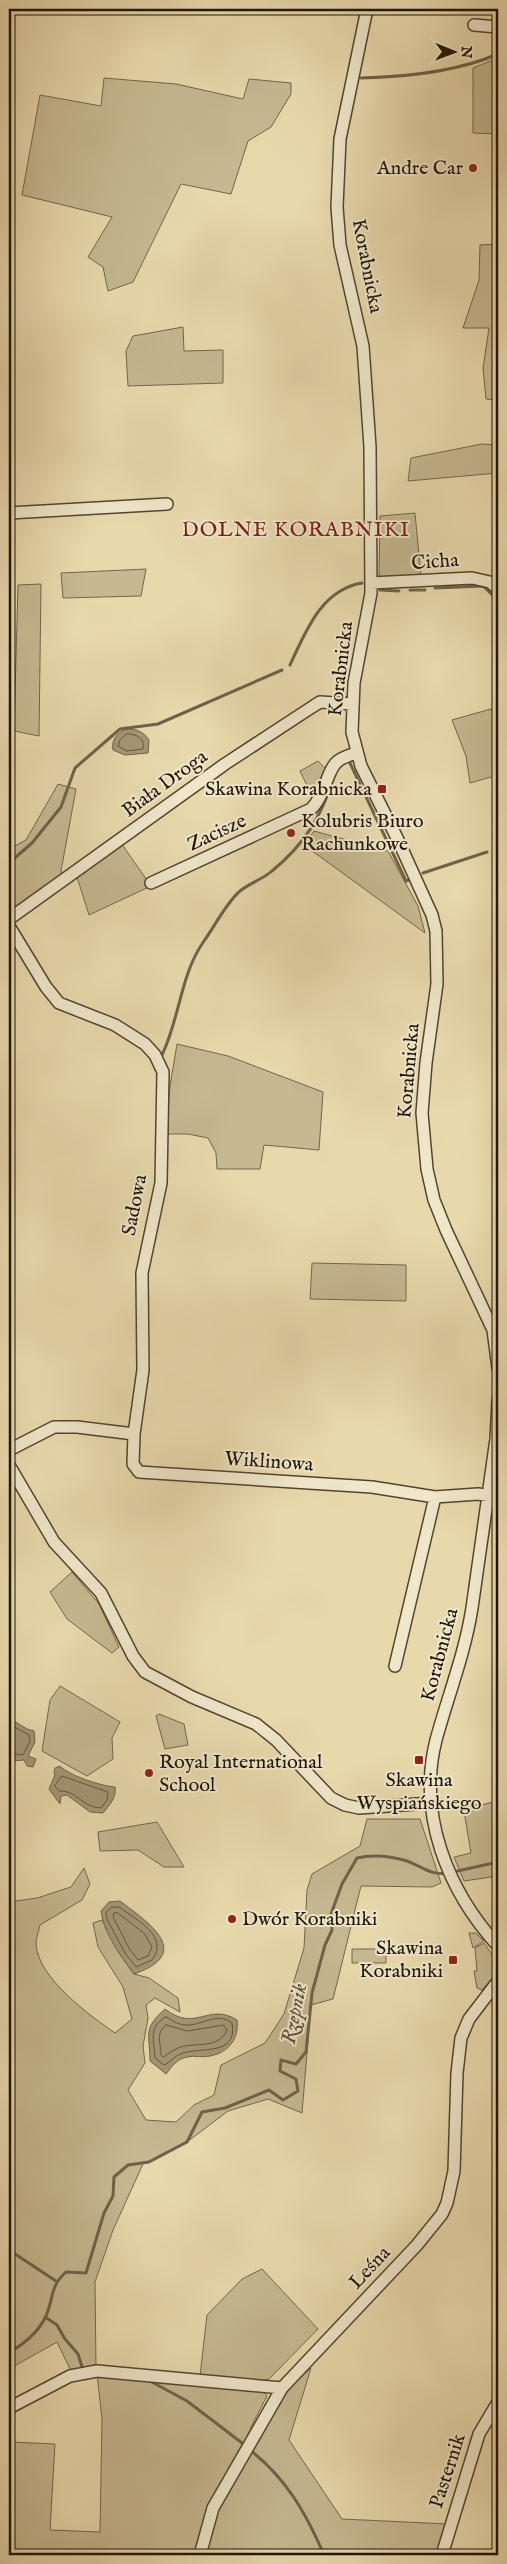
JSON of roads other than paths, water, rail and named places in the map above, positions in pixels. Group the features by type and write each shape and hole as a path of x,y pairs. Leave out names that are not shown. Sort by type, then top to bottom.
{"street":[{"name":"Korabnicka","path":"366,9 340,139 337,207 340,245 363,346 370,447 371,583 352,704 352,732 356,753 402,848 432,916 436,931 437,984 426,1063 422,1113 427,1169 434,1200 446,1230 493,1330 498,1368"},
{"path":"474,25 498,27"},
{"path":"9,513 167,504"},
{"name":"Cicha","path":"371,583 472,578 490,582 498,589"},
{"name":"Biała Droga","path":"9,919 224,764 320,702 352,704"},
{"name":"Zacisze","path":"151,883 311,809 323,793 332,767 338,761 356,753"},
{"name":"Sadowa","path":"9,926 46,987 59,1004 115,1025 145,1044 155,1056 163,1072 161,1182 142,1274 143,1370 134,1434"},
{"name":"Korabnicka","path":"498,1400 493,1496 468,1630 433,1756 432,1803 444,1860 455,1887 498,1946"},
{"path":"9,1450 54,1427 77,1427 134,1434"},
{"name":"Wiklinowa","path":"134,1434 132,1464 139,1472 372,1487 436,1497 493,1496"},
{"path":"9,1465 54,1542 101,1593 133,1656 145,1672 192,1697 256,1724 276,1740 331,1798 345,1805 359,1808 432,1803"},
{"path":"395,1666 436,1497"},
{"name":"Leśna","path":"200,2555 213,2508 282,2388 417,2245 442,2214 447,2203 454,2171 457,2073 461,2038 473,2014 498,1981"},
{"path":"9,2408 70,2376 97,2371 282,2388"},
{"name":"Pasternik","path":"442,2555 479,2434 498,2402"}],"water":[{"path":"126,729 139,731 147,737 149,740 148,753 125,755 113,750 115,737"},
{"path":"9,1718 34,1731 35,1742 28,1756 36,1759 33,1767 27,1766 24,1760 13,1761 9,1755"},
{"path":"60,1766 86,1780 115,1787 114,1798 103,1813 90,1812 67,1795 61,1796 60,1804 49,1789 55,1775 55,1768"},
{"path":"120,1901 153,1928 164,1947 161,1957 152,1966 134,1974 109,1936 101,1911 109,1902"},
{"path":"165,2009 176,2016 185,2018 218,2014 227,2015 237,2020 235,2038 228,2048 217,2054 207,2057 190,2056 180,2059 166,2074 150,2061 149,2038 150,2027"}],"waterway":[{"path":"361,78 431,72 465,65 498,54"},
{"path":"290,665 309,626 325,603 348,587 362,583"},
{"path":"435,588 483,586 498,600"},
{"path":"380,590 399,591"},
{"path":"410,590 425,590"},
{"path":"9,863 32,843 61,807 75,768 120,729 158,724 282,670"},
{"path":"347,762 349,761 406,881 409,880"},
{"path":"162,1055 173,1026 190,968 204,941 235,896 244,888 272,871 303,840 323,805 334,777"},
{"path":"423,873 487,852"},
{"name":"Rzepnik","path":"9,2353 29,2338 42,2324 48,2311 54,2288 66,2272 86,2273 104,2213 113,2196 114,2177 128,2165 149,2162 187,2142 202,2112 225,2108 269,2090 283,2100 298,2091 296,2079 280,2071 281,2060 296,2064 306,2052 312,1993 325,1945 332,1930 331,1914 342,1884 357,1858 370,1856 388,1857 407,1861 431,1872 447,1873"},
{"name":"Rzepnik","path":"453,1872 498,1862"},
{"path":"9,2250 56,2281"},
{"path":"45,2317 57,2325 65,2339 78,2354 83,2370"},
{"path":"150,2381 187,2401 246,2446"},
{"path":"250,2450 274,2472 294,2497 324,2555"}],"place":[{"name":"Andre Car","path":"473,168"},
{"name":"Skawina Korabnicka","path":"382,789"},
{"name":"Kolubris Biuro Rachunkowe","path":"291,833"},
{"name":"Skawina Wyspiańskiego","path":"419,1760"},
{"name":"Royal International School","path":"149,1773"},
{"name":"Dwór Korabniki","path":"232,1919"},
{"name":"Skawina Korabniki","path":"453,1960"}],"district":[{"name":"DOLNE KORABNIKI","path":"296,530"}]}
